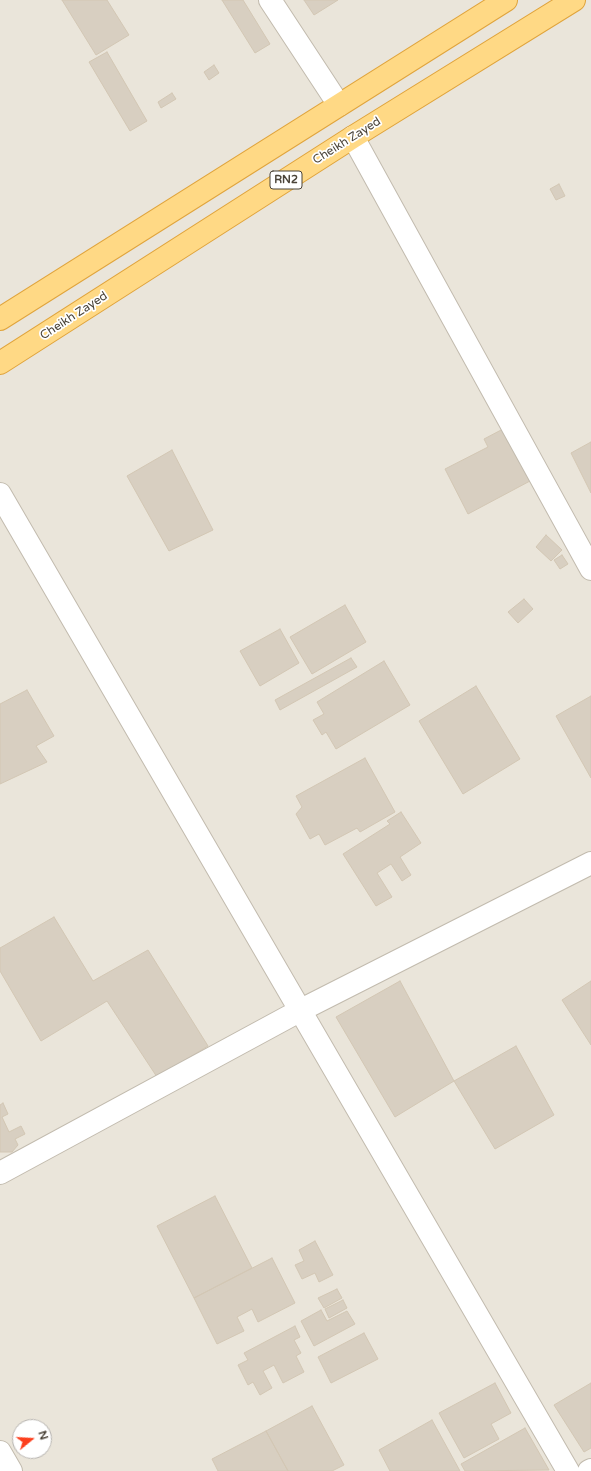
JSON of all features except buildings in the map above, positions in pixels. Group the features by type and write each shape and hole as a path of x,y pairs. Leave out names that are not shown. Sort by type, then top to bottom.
{"highway":[{"path":"0,319 506,0"},
{"name":"Cheikh Zayed","path":"0,363 353,137 574,0"}],"street":[{"path":"270,0 339,105"},
{"path":"353,137 591,569"},
{"path":"0,494 568,1471"},
{"path":"0,1173 301,1010 591,863"},
{"path":"0,1452 11,1471"}],"shaded area":[{"path":"0,0 591,0 591,1471 0,1471"}]}
